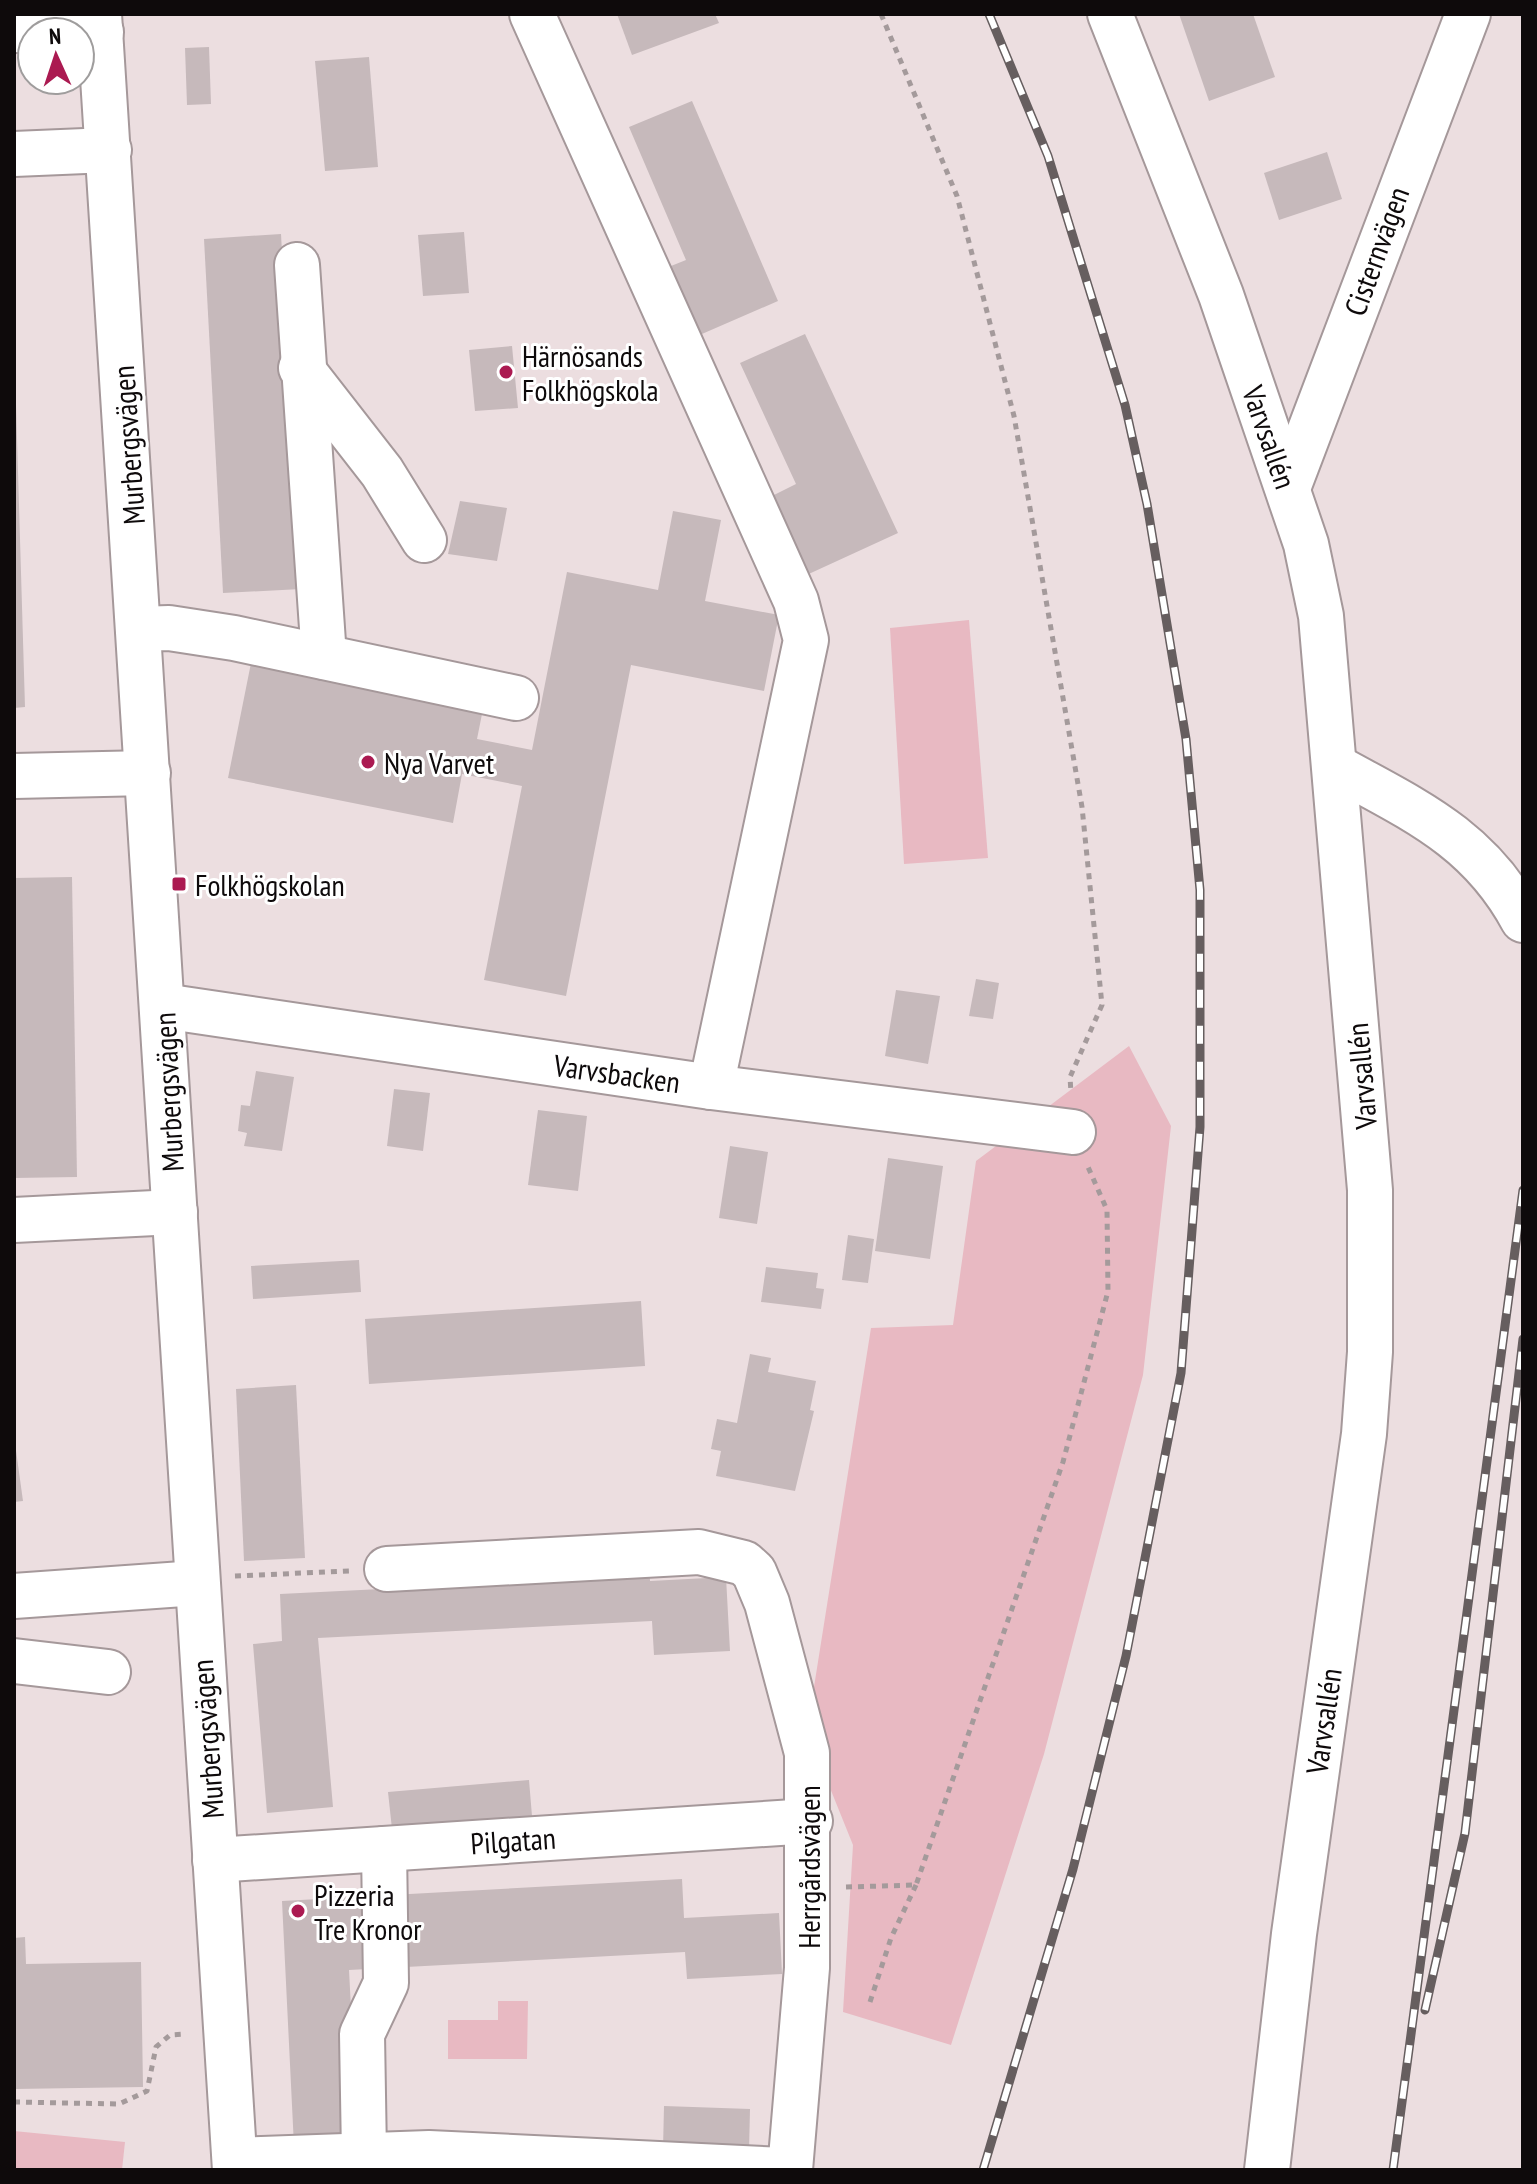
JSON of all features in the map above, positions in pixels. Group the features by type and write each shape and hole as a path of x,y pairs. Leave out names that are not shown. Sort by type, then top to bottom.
{"street":[{"path":"532,14 796,601 806,640 711,1087"},
{"name":"Varvsallén","path":"1110,14 1221,295 1306,544 1321,616 1336,767 1370,1190 1370,1352 1364,1434 1296,1918 1267,2170"},
{"name":"Cisternvägen","path":"1288,488 1468,14"},
{"path":"14,30 100,23"},
{"name":"Murbergsvägen","path":"100,23 235,2165"},
{"path":"14,154 109,150"},
{"path":"297,265 301,368 324,657"},
{"path":"301,368 382,472 424,540"},
{"path":"139,629 169,628 221,636 516,698"},
{"path":"1336,767 1428,816 1473,852 1512,900 1523,920"},
{"path":"14,776 148,773"},
{"name":"Varvsbacken","path":"163,1006 711,1087 1073,1132"},
{"path":"14,1220 175,1212"},
{"name":"Herrgårdsvägen","path":"387,1569 699,1552 744,1563 754,1572 767,1603 807,1753 810,1821 807,1968 790,2170"},
{"path":"14,1596 197,1583"},
{"path":"14,1661 108,1672"},
{"name":"Pilgatan","path":"215,1860 810,1821"},
{"path":"364,2155 362,2034 386,1983 384,1849"},
{"path":"235,2165 429,2153 784,2170"}],"path":[{"path":"870,2002 891,1938 916,1885 1063,1462 1108,1291 1107,1210 1073,1132 1070,1077 1102,1005 1079,791 1014,416 957,196 881,14"},
{"path":"809,1888 916,1885"},
{"path":"14,2102 119,2104 147,2091 156,2047 170,2035 227,2032"}],"shaded area":[{"path":"969,620 988,858 904,864 890,628"},
{"path":"1129,1046 1171,1126 1143,1375 1044,1754 951,2045 843,2012 853,1845 807,1731 871,1328 953,1325 976,1161"},
{"path":"498,2001 528,2001 527,2059 448,2059 448,2020 498,2020"},
{"path":"14,2131 125,2142 122,2170 14,2170"}],"building":[{"path":"617,14 715,14 719,23 632,55"},
{"path":"1179,14 1253,14 1275,77 1209,101"},
{"path":"209,47 211,104 187,105 185,48"},
{"path":"369,57 378,167 325,171 315,61"},
{"path":"692,101 778,301 695,337 666,268 686,260 629,127"},
{"path":"1327,152 1342,199 1279,220 1264,173"},
{"path":"464,232 469,293 423,296 418,235"},
{"path":"281,234 301,589 223,593 204,239"},
{"path":"805,334 898,533 800,578 764,500 796,484 740,363"},
{"path":"14,337 25,707 14,708"},
{"path":"512,346 518,408 475,411 469,350"},
{"path":"460,501 507,508 497,561 448,554"},
{"path":"673,511 721,520 705,601 779,615 764,691 631,665 566,996 484,980 522,786 462,774 453,823 228,778 251,663 483,709 477,739 532,750 567,572 658,590"},
{"path":"72,877 77,1177 14,1178 14,878"},
{"path":"976,979 999,983 993,1019 969,1016"},
{"path":"896,990 940,996 928,1064 885,1056"},
{"path":"256,1071 294,1077 282,1151 244,1146 247,1133 238,1131 241,1105 250,1106"},
{"path":"394,1089 430,1093 423,1151 387,1146"},
{"path":"538,1110 587,1116 578,1191 528,1185"},
{"path":"730,1146 768,1152 757,1224 719,1218"},
{"path":"888,1158 943,1166 930,1259 875,1251"},
{"path":"848,1235 874,1239 868,1283 842,1280"},
{"path":"359,1260 361,1292 253,1299 251,1266"},
{"path":"766,1267 818,1273 816,1288 824,1289 821,1309 761,1302"},
{"path":"641,1301 645,1366 369,1384 365,1319"},
{"path":"750,1354 771,1358 768,1372 816,1381 810,1410 814,1411 795,1491 716,1476 721,1451 711,1449 717,1419 737,1423"},
{"path":"296,1385 305,1558 244,1561 236,1389"},
{"path":"14,1436 23,1501 14,1502"},
{"path":"649,1560 650,1581 726,1577 730,1651 654,1655 652,1621 318,1638 333,1807 267,1813 253,1644 282,1641 280,1594 381,1589"},
{"path":"529,1780 532,1816 392,1829 388,1792"},
{"path":"682,1879 684,1918 779,1913 782,1974 687,1979 685,1952 349,1970 358,2142 294,2146 282,1901"},
{"path":"25,1937 26,1964 141,1962 143,2087 14,2089 14,1938"},
{"path":"664,2106 750,2109 749,2151 663,2149"}],"railway":[{"path":"983,2170 1073,1869 1126,1656 1181,1373 1200,1127 1200,890 1186,739 1147,504 1125,405 1048,156 989,14"},
{"path":"1393,2170 1523,1190"},
{"path":"1425,2010 1465,1833 1523,1339"}],"place":[{"name":"Härnösands Folkhögskola","path":"506,372"},
{"name":"Nya Varvet","path":"368,762"},
{"name":"Folkhögskolan","path":"179,884"},
{"name":"Pizzeria Tre Kronor","path":"298,1911"}]}
